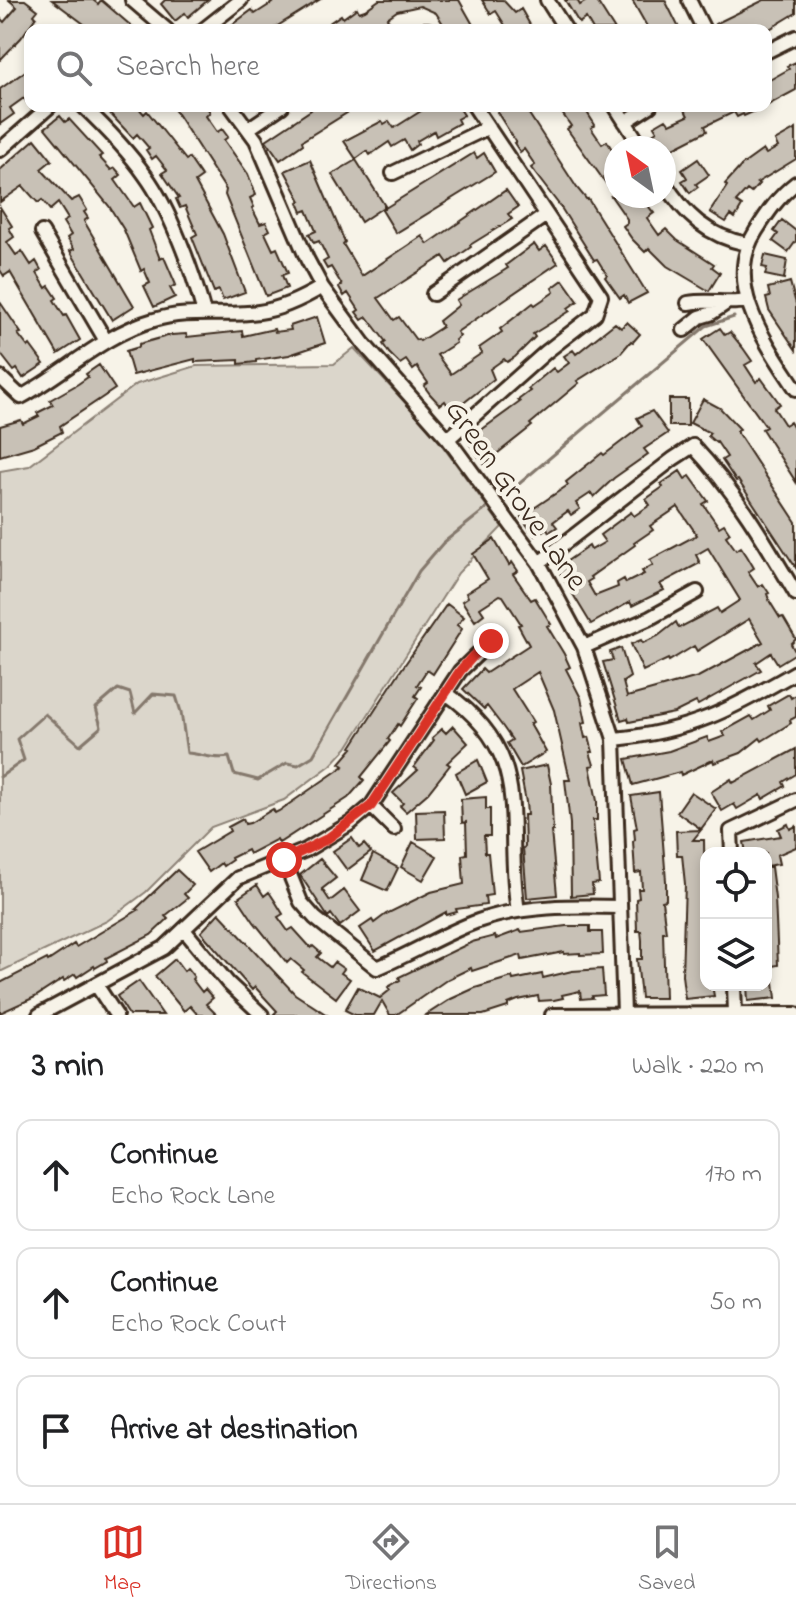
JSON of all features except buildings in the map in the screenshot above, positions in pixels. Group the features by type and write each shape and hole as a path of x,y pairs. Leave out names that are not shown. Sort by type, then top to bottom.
{"street":[{"path":"132,0 160,24"},
{"path":"211,24 241,0"},
{"path":"547,0 562,24"},
{"path":"689,0 701,24"},
{"path":"772,49 796,37"},
{"path":"0,150 43,112"},
{"path":"88,112 145,175 157,194 194,280 204,313"},
{"name":"Green Grove Lane","path":"235,112 248,129 322,287 364,344 448,439 539,563 584,647 614,739 624,1013"},
{"path":"248,129 273,112"},
{"path":"448,439 546,352 595,314 601,296 478,112"},
{"path":"619,112 634,136"},
{"path":"625,122 641,112"},
{"path":"393,173 487,128"},
{"path":"796,183 770,208 747,244 744,272 752,315 796,389"},
{"path":"676,199 704,228 747,244"},
{"path":"433,294 546,215"},
{"path":"42,232 106,341"},
{"path":"0,377 21,397 106,341 133,327 157,319 204,313 257,312 283,307 322,287"},
{"path":"688,303 710,299 725,304"},
{"path":"684,330 700,317 725,304 747,301"},
{"path":"539,563 693,446 738,503 796,594"},
{"path":"584,647 650,618 697,592"},
{"path":"39,1015 151,956 185,931 218,894 238,878 327,839 371,806 446,693 473,656 491,641"},
{"path":"614,739 684,727 712,717 796,672"},
{"path":"446,693 480,721 502,756 509,775 518,911"},
{"path":"732,847 731,831 796,800"},
{"path":"371,806 394,829"},
{"path":"284,860 301,902 315,918 377,968 452,931 482,920 518,911 620,907"},
{"path":"185,931 228,983 262,1015"},
{"path":"97,986 116,1015"},
{"path":"734,991 735,1013"},
{"path":"552,1015 796,1014"}],"shaded area":[{"path":"354,348 430,429 502,527 458,573 347,748 331,765 284,800 211,827 146,892 107,921 0,972 0,471 29,466 137,384 196,366 334,364"}],"waterway":[{"path":"507,494 706,326 734,317"},
{"path":"0,777 24,760 17,739 45,714 80,745 101,727 96,708 118,689 130,693 135,713 153,694 176,696 187,753 229,757 234,774 258,780 287,763 298,765 313,756 419,571 443,543 487,508"}],"route":[{"path":"284,860 327,839 371,806 460,671 491,641"}]}
